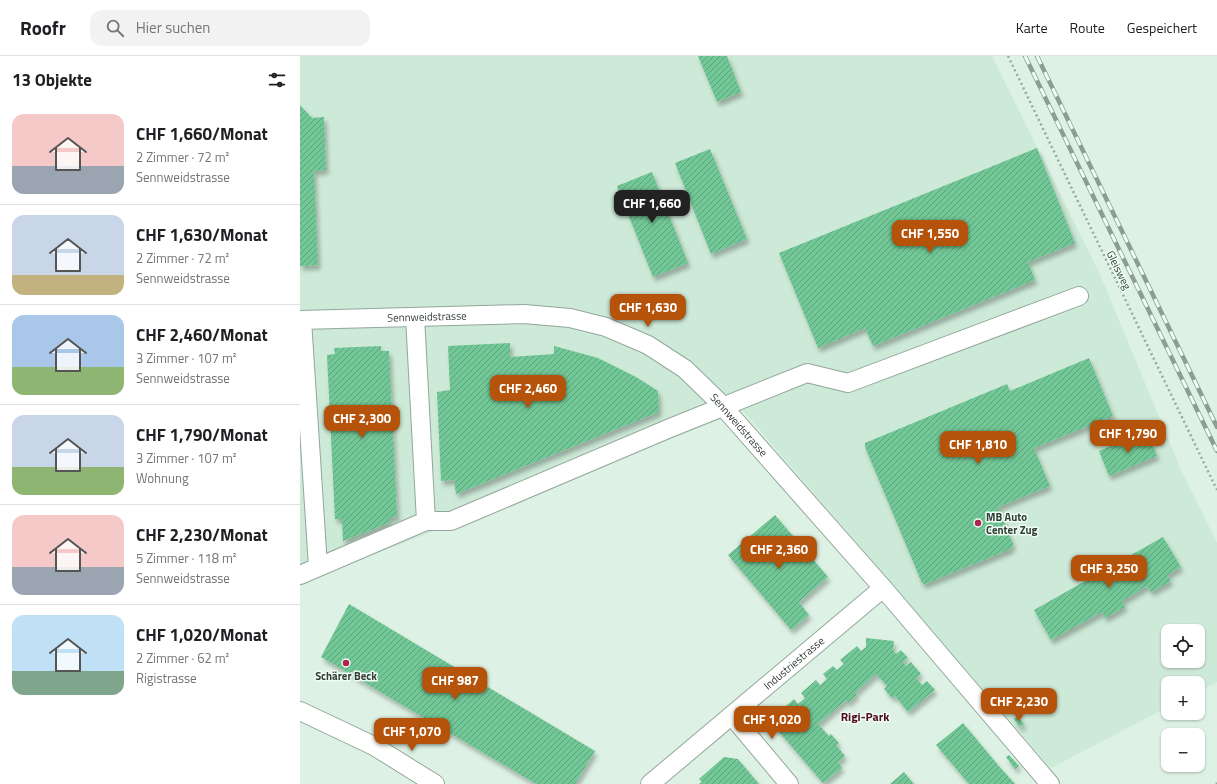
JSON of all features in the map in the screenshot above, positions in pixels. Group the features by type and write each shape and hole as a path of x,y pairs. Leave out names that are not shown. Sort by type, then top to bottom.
{"street":[{"path":"300,574 426,521 451,521 807,373 848,383 1079,296"},
{"name":"Sennweidstrasse","path":"301,320 524,314 570,318 606,327 648,345 684,369 723,407 882,588 1050,784"},
{"path":"415,317 426,521"},
{"path":"301,320 318,567"},
{"name":"Industriestrasse","path":"650,784 882,588"},
{"path":"300,711 374,746 434,784"},
{"path":"732,716 789,784"}],"path":[{"name":"Gleisweg","path":"1008,56 1217,490"}],"shaded area":[{"path":"300,56 992,56 1099,272 1182,472 1217,543 1217,682 1205,688 1205,676 1161,676 1161,711 1051,768 743,411 300,583"}],"building":[{"path":"698,56 727,56 741,92 717,102"},
{"path":"300,105 312,118 324,117 326,170 314,171 318,265 300,266"},
{"path":"1037,148 1075,243 1028,262 1035,280 873,346 865,328 818,348 779,253"},
{"path":"710,149 747,239 711,254 675,163"},
{"path":"652,172 688,263 653,277 617,186"},
{"path":"510,343 510,357 554,354 554,346 598,358 636,377 658,391 659,412 456,494 454,480 441,481 437,392 450,390 448,346"},
{"path":"381,346 381,351 389,351 397,517 389,518 389,523 343,541 342,519 335,519 327,355 335,354 334,348"},
{"path":"1089,358 1113,416 1034,448 1050,486 998,507 1013,544 1011,549 925,584 922,583 865,447 865,443 1007,384 1010,391"},
{"path":"1147,431 1157,456 1109,476 1099,451"},
{"path":"775,515 828,577 799,602 809,615 791,630 728,555"},
{"path":"1163,537 1181,567 1167,575 1171,581 1151,592 1147,586 1122,601 1125,607 1105,618 1102,612 1051,640 1034,610"},
{"path":"349,604 595,751 575,784 536,784 321,657"},
{"path":"866,638 894,641 893,650 896,654 901,650 908,658 903,662 906,666 911,662 921,674 916,678 922,685 927,681 935,690 908,712 895,696 892,698 884,689 887,686 876,674 855,693 857,695 848,703 846,700 818,724 829,736 831,734 839,743 836,745 845,756 838,762 842,768 823,783 774,726 782,719 777,714 794,699 798,704 805,698 801,693 816,680 820,685 827,679 823,674 833,666 837,670 844,664 840,660 857,646 861,651 866,647"},
{"path":"1017,716 1024,724 1020,727 1014,719"},
{"path":"963,723 1015,784 969,784 936,745"},
{"path":"1009,755 1019,766 1015,769 1006,757"},
{"path":"724,757 738,759 759,784 699,784 702,782 699,779"},
{"path":"904,772 914,784 890,784"}],"railway":[{"path":"1025,56 1217,451"},
{"path":"1037,56 1217,427"}],"place":[{"name":"MB Auto Center Zug","path":"978,523"},
{"name":"Schärer Beck","path":"346,663"}],"district":[{"name":"Rigi-Park","path":"865,716"}]}
